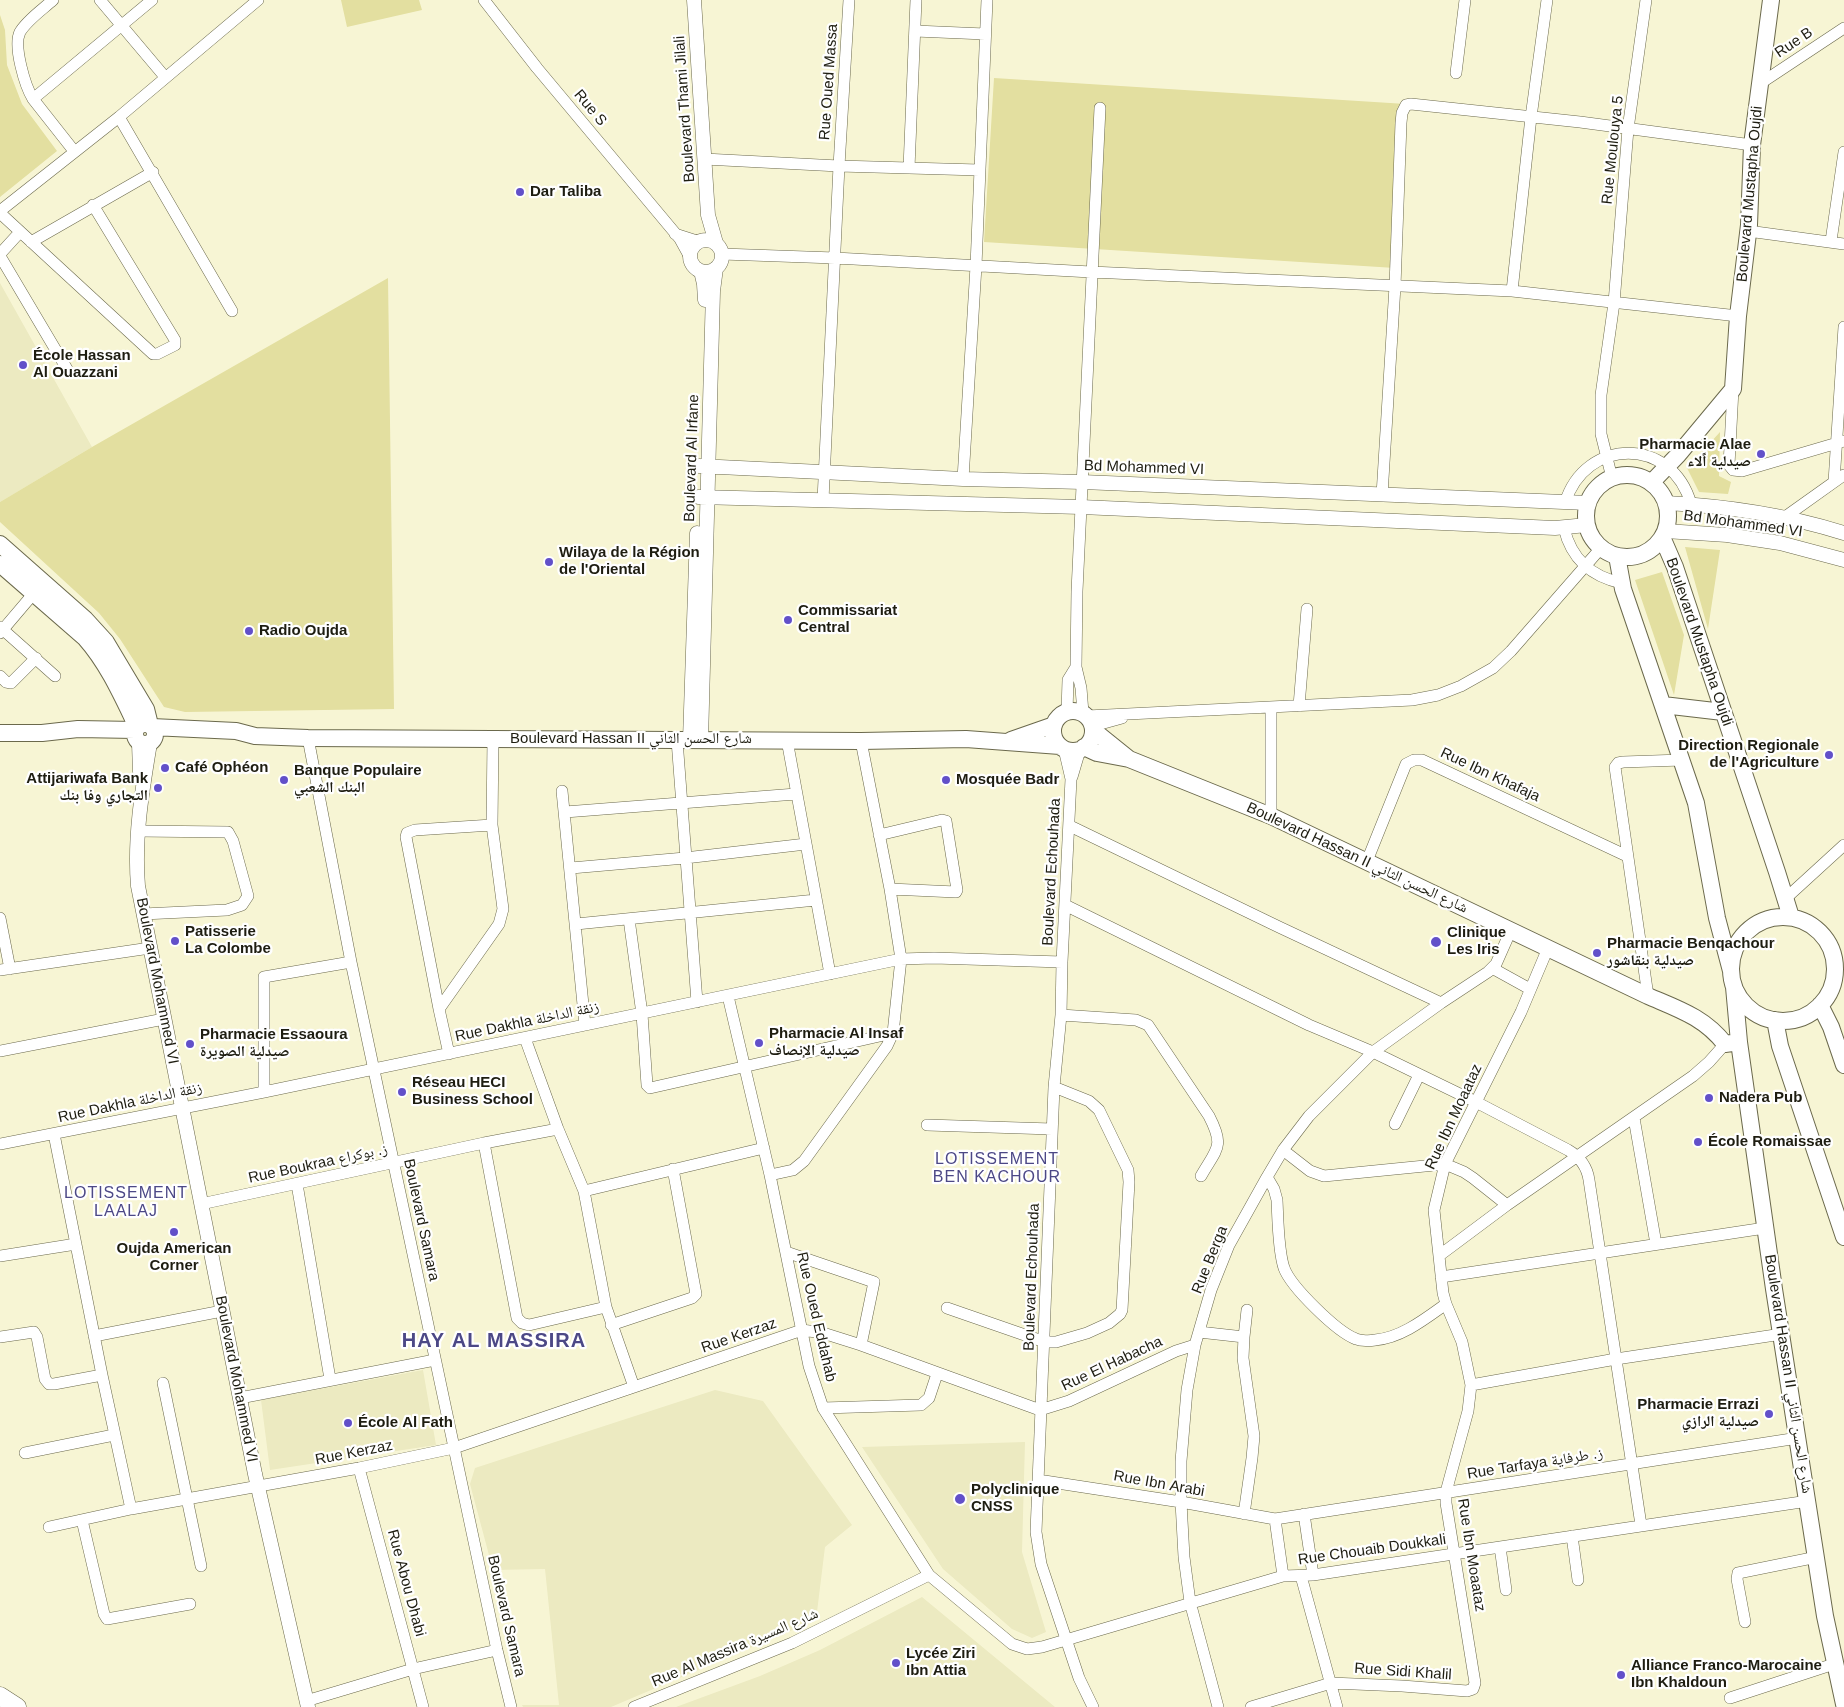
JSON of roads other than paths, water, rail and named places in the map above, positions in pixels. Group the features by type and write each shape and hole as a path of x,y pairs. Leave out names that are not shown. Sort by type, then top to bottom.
{"main road":[{"name":"Boulevard Mustapha Oujdi","path":"1733,389 1738,316 1748,231 1752,145 1771,0"},
{"path":"1651,483 1667,467 1733,389"},
{"path":"1628,476 1636,476 1651,483 1660,492 1666,503 1668,522 1664,534 1657,544 1642,554 1625,557 1617,556 1601,548 1592,538 1587,525 1586,514 1588,503 1600,486 1612,478 1628,476"},
{"name":"Boulevard Mustapha Oujdi","path":"1664,534 1790,918"},
{"name":"Boulevard Mohammed VI","path":"0,544 85,619 106,642 146,710 144,734"},
{"path":"1617,556 1622,583 1682,760 1699,817 1716,910 1732,979 1738,995 1750,1009 1766,1018 1794,1020 1804,1017 1820,1005 1832,986 1835,963 1833,952 1828,942 1812,925 1790,918 1768,919 1748,930 1735,949 1732,979"},
{"name":"Boulevard Mohammed VI","path":"0,564 94,648 144,734"},
{"path":"1663,705 1723,712"},
{"path":"1058,718 1085,719 1092,739 1072,748 1054,737 1054,725 1058,718"},
{"name":"Boulevard Hassan II شارع الحسن الثاني","path":"1085,719 1129,759"},
{"name":"Boulevard Hassan II شارع الحسن الثاني","path":"1007,741 1054,725"},
{"name":"Boulevard Hassan II شارع الحسن الثاني","path":"0,734 42,733 71,739 144,734 224,741 236,741 255,736 308,738 861,741 950,739 1007,741 1097,752 1129,759 1271,816 1700,1020 1732,1043"},
{"name":"Boulevard Hassan II شارع الحسن الثاني","path":"1732,979 1732,1043 1765,1228 1834,1664 1844,1704"},
{"path":"1820,1005 1831,1027 1844,1065"},
{"path":"1774,1020 1780,1046 1844,1237"},
{"path":"0,1696 17,1707"}],"street":[{"path":"100,0 165,77"},
{"path":"33,99 152,0"},
{"path":"93,205 175,340 175,345 158,354 153,354 0,212 119,117 258,0"},
{"name":"Rue S","path":"484,0 537,68 675,234 691,259"},
{"name":"Boulevard Thami Jilali","path":"694,0 710,245"},
{"name":"Rue Oued Massa","path":"822,500 849,0"},
{"path":"909,168 916,0"},
{"path":"963,479 976,266 987,0"},
{"path":"1456,74 1465,0"},
{"path":"1512,291 1531,117 1547,0"},
{"name":"Rue Moulouya 5","path":"1612,478 1600,434 1600,408 1614,303 1628,130 1646,0"},
{"path":"46,2 22,28 17,40 25,83 33,99 74,152"},
{"name":"Rue B","path":"1761,83 1844,28"},
{"path":"915,31 985,34"},
{"path":"1382,495 1395,286 1403,108 1411,104 1752,145"},
{"path":"1085,719 1076,667 1091,272 1100,108"},
{"path":"119,117 153,172 232,311"},
{"path":"1831,241 1844,152"},
{"path":"704,159 839,166 979,170"},
{"path":"31,242 153,172"},
{"path":"1748,231 1844,244"},
{"path":"20,232 0,255 67,369"},
{"path":"675,234 710,245 835,258 1091,272 1512,291 1738,316"},
{"path":"710,245 720,264 712,271 701,271 693,264 691,259 693,247 710,245"},
{"name":"Boulevard Al Irfane","path":"689,740 713,291 716,268"},
{"name":"Boulevard Al Irfane","path":"701,271 705,291 704,466"},
{"path":"1834,482 1840,442 1844,327"},
{"name":"Boulevard Mustapha Oujdi","path":"1733,389 1729,464 1733,470 1742,471 1840,442"},
{"path":"1565,503 1570,488 1592,464 1606,457 1622,453 1654,458 1667,467 1682,483 1691,504"},
{"name":"Bd Mohammed VI","path":"704,466 963,479 1082,482 1588,503"},
{"path":"1785,517 1844,475"},
{"path":"703,497 1081,507 1564,528 1587,525"},
{"name":"Bd Mohammed VI","path":"1666,503 1691,504 1785,517 1844,533"},
{"path":"1564,528 1569,545 1579,561 1599,576 1622,583"},
{"name":"Bd Mohammed VI","path":"1664,534 1727,535 1780,543 1844,560"},
{"path":"1085,719 1136,714 1412,700 1438,695 1461,686 1493,668 1511,651 1601,548"},
{"path":"34,593 1,629 55,676"},
{"path":"1299,706 1306,609"},
{"path":"0,676 6,682 11,683 15,681 36,658"},
{"path":"1076,667 1068,680 1085,719"},
{"path":"1271,708 1271,816"},
{"name":"Boulevard Mohammed VI","path":"144,734 138,758 143,782 138,831 137,872 143,914 257,1487 307,1704"},
{"name":"Boulevard Samara","path":"308,738 373,1069 497,1650 511,1707"},
{"path":"439,1009 499,924 502,916 503,909 492,825 493,739"},
{"path":"689,740 681,803 697,1002"},
{"path":"787,740 830,974"},
{"path":"770,1174 793,1170 804,1161 887,1046 893,1033 901,959 890,890 861,741"},
{"name":"Boulevard Echouhada","path":"1072,748 1061,1015 1052,1129 1036,1532 1041,1564 1079,1678 1093,1707"},
{"name":"Rue Ibn Khafaja","path":"1367,861 1406,764 1417,760 1422,760 1627,856"},
{"path":"1648,996 1615,767 1623,762 1682,760"},
{"path":"562,791 585,1025"},
{"path":"565,812 796,794"},
{"path":"879,834 942,820 946,822 956,892 890,890"},
{"path":"449,1054 406,837 407,833 415,830 492,825"},
{"path":"1070,826 1441,1003"},
{"path":"138,831 228,832 234,841 248,896 242,905 227,910 143,914"},
{"path":"571,868 686,858 806,844"},
{"path":"1785,899 1844,845"},
{"path":"576,924 816,900"},
{"path":"1065,905 1309,1025 1373,1052 1476,1102 1578,1157 1588,1173 1641,1525"},
{"path":"0,918 5,970 150,948"},
{"path":"630,919 642,1014 647,1085 650,1088 893,1033"},
{"name":"Rue Berga","path":"1218,1707 1190,1602 1184,1557 1181,1502 1181,1461 1187,1390 1199,1332 1211,1290 1229,1245 1267,1177 1283,1150 1309,1116 1373,1052 1492,968 1511,930"},
{"name":"Rue Ibn Moaataz","path":"1473,1689 1475,1683 1446,1503 1446,1492 1468,1412 1471,1385 1462,1342 1446,1304 1441,1278 1434,1210 1445,1164 1521,1012 1548,948"},
{"name":"Rue Dakhla زنقة الداخلة","path":"0,1144 264,1092 901,959 934,958 1062,962"},
{"path":"264,1092 264,977 351,962"},
{"path":"1492,968 1530,989"},
{"name":"Rue Oued Eddahab","path":"728,996 770,1174 809,1366 823,1408 929,1575 1012,1644 1027,1648 1042,1647 1066,1640"},
{"path":"1061,1015 1136,1020 1148,1025 1209,1116 1216,1130 1219,1139 1218,1146 1201,1176"},
{"path":"0,1051 164,1019"},
{"path":"525,1038 558,1129 584,1191 606,1307 634,1387"},
{"path":"1440,1255 1693,1076 1732,1043"},
{"path":"1395,1124 1419,1075"},
{"path":"947,1308 1045,1342 1065,1340 1087,1333 1109,1323 1122,1310 1129,1182 1128,1170 1099,1110 1089,1101 1054,1087"},
{"path":"1634,1118 1656,1244"},
{"path":"927,1125 1052,1129"},
{"name":"Rue Boukraa ز. بوكراع","path":"201,1204 394,1164 484,1143 558,1129"},
{"path":"54,1134 114,1435 131,1508"},
{"path":"484,1143 518,1318 522,1323 529,1325 606,1307"},
{"path":"584,1191 764,1148"},
{"path":"1283,1150 1310,1171 1324,1176 1445,1164 1473,1178 1507,1206"},
{"path":"611,1325 692,1298 696,1294 673,1169"},
{"path":"1267,1177 1274,1189 1284,1266 1289,1278 1310,1302 1344,1332 1357,1339 1373,1341 1387,1338 1424,1320 1446,1304"},
{"path":"297,1184 330,1379"},
{"path":"1441,1278 1765,1228"},
{"path":"0,1256 76,1244"},
{"path":"786,1252 874,1282 861,1345"},
{"path":"1244,1514 1254,1436 1243,1358 1247,1310"},
{"path":"94,1336 222,1311"},
{"path":"802,1330 823,1332 1040,1410"},
{"name":"Rue Kerzaz","path":"49,1527 131,1508 257,1487 454,1448 802,1330"},
{"path":"0,1337 34,1332 37,1337 45,1379 48,1384 102,1375"},
{"path":"1199,1332 1244,1337"},
{"path":"1471,1385 1616,1359 1782,1334"},
{"name":"Rue El Habacha","path":"1040,1410 1069,1401 1176,1351 1196,1345"},
{"path":"240,1398 435,1360"},
{"path":"823,1408 921,1405 929,1398 937,1374"},
{"path":"162,1383 201,1566"},
{"path":"25,1454 114,1435"},
{"name":"Rue Tarfaya ز. طرفاية","path":"1276,1520 1304,1514 1798,1438"},
{"name":"Rue Abou Dhabi","path":"359,1468 423,1707"},
{"name":"Rue Ibn Arabi","path":"1038,1480 1181,1502 1276,1520"},
{"name":"Rue Chouaib Doukkali","path":"1066,1640 1283,1576 1313,1575 1808,1501"},
{"path":"1304,1514 1313,1575"},
{"path":"82,1520 104,1614 107,1619 190,1604"},
{"path":"1276,1520 1283,1576"},
{"path":"1572,1536 1578,1580"},
{"path":"1500,1547 1506,1590"},
{"path":"1745,1622 1737,1579 1738,1573 1817,1557"},
{"name":"Rue Al Massira شارع المسيرة","path":"634,1707 792,1643 929,1575"},
{"path":"1301,1576 1337,1707"},
{"path":"307,1704 413,1669 497,1650"},
{"path":"1730,1698 1834,1664"},
{"name":"Rue Sidi Khalil","path":"1251,1707 1331,1683 1467,1691 1473,1689"}],"place":[{"name":"Dar Taliba","path":"520,192"},
{"name":"École Hassan Al Ouazzani","path":"23,365"},
{"name":"Pharmacie Alae صيدلية اًلاء","path":"1761,454"},
{"name":"Wilaya de la Région de l'Oriental","path":"549,562"},
{"name":"Commissariat Central","path":"788,620"},
{"name":"Radio Oujda","path":"249,631"},
{"name":"Direction Regionale de l'Agriculture","path":"1829,755"},
{"name":"Café Ophéon","path":"165,768"},
{"name":"Banque Populaire البنك الشعبي","path":"284,780"},
{"name":"Mosquée Badr","path":"946,780"},
{"name":"Attijariwafa Bank التجاري وفا بنك","path":"158,788"},
{"name":"Patisserie La Colombe","path":"175,941"},
{"name":"Clinique Les Iris","path":"1436,942"},
{"name":"Pharmacie Benqachour صيدلية بنقاشور","path":"1597,953"},
{"name":"Pharmacie Al Insaf صيدلية الإنصاف","path":"759,1043"},
{"name":"Pharmacie Essaoura صيدلية الصويرة","path":"190,1044"},
{"name":"Réseau HECI Business School","path":"402,1092"},
{"name":"Nadera Pub","path":"1709,1098"},
{"name":"École Romaissae","path":"1698,1142"},
{"name":"Oujda American Corner","path":"174,1232"},
{"name":"Pharmacie Errazi صيدلية الرازي","path":"1769,1414"},
{"name":"École Al Fath","path":"348,1423"},
{"name":"Polyclinique CNSS","path":"960,1499"},
{"name":"Lycée Ziri Ibn Attia","path":"896,1663"},
{"name":"Alliance Franco-Marocaine Ibn Khaldoun","path":"1621,1675"}],"district":[{"name":"LOTISSEMENT BEN KACHOUR","path":"997,1169"},
{"name":"LOTISSEMENT LAALAJ","path":"126,1203"},
{"name":"HAY AL MASSIRA","path":"494,1341"}]}
